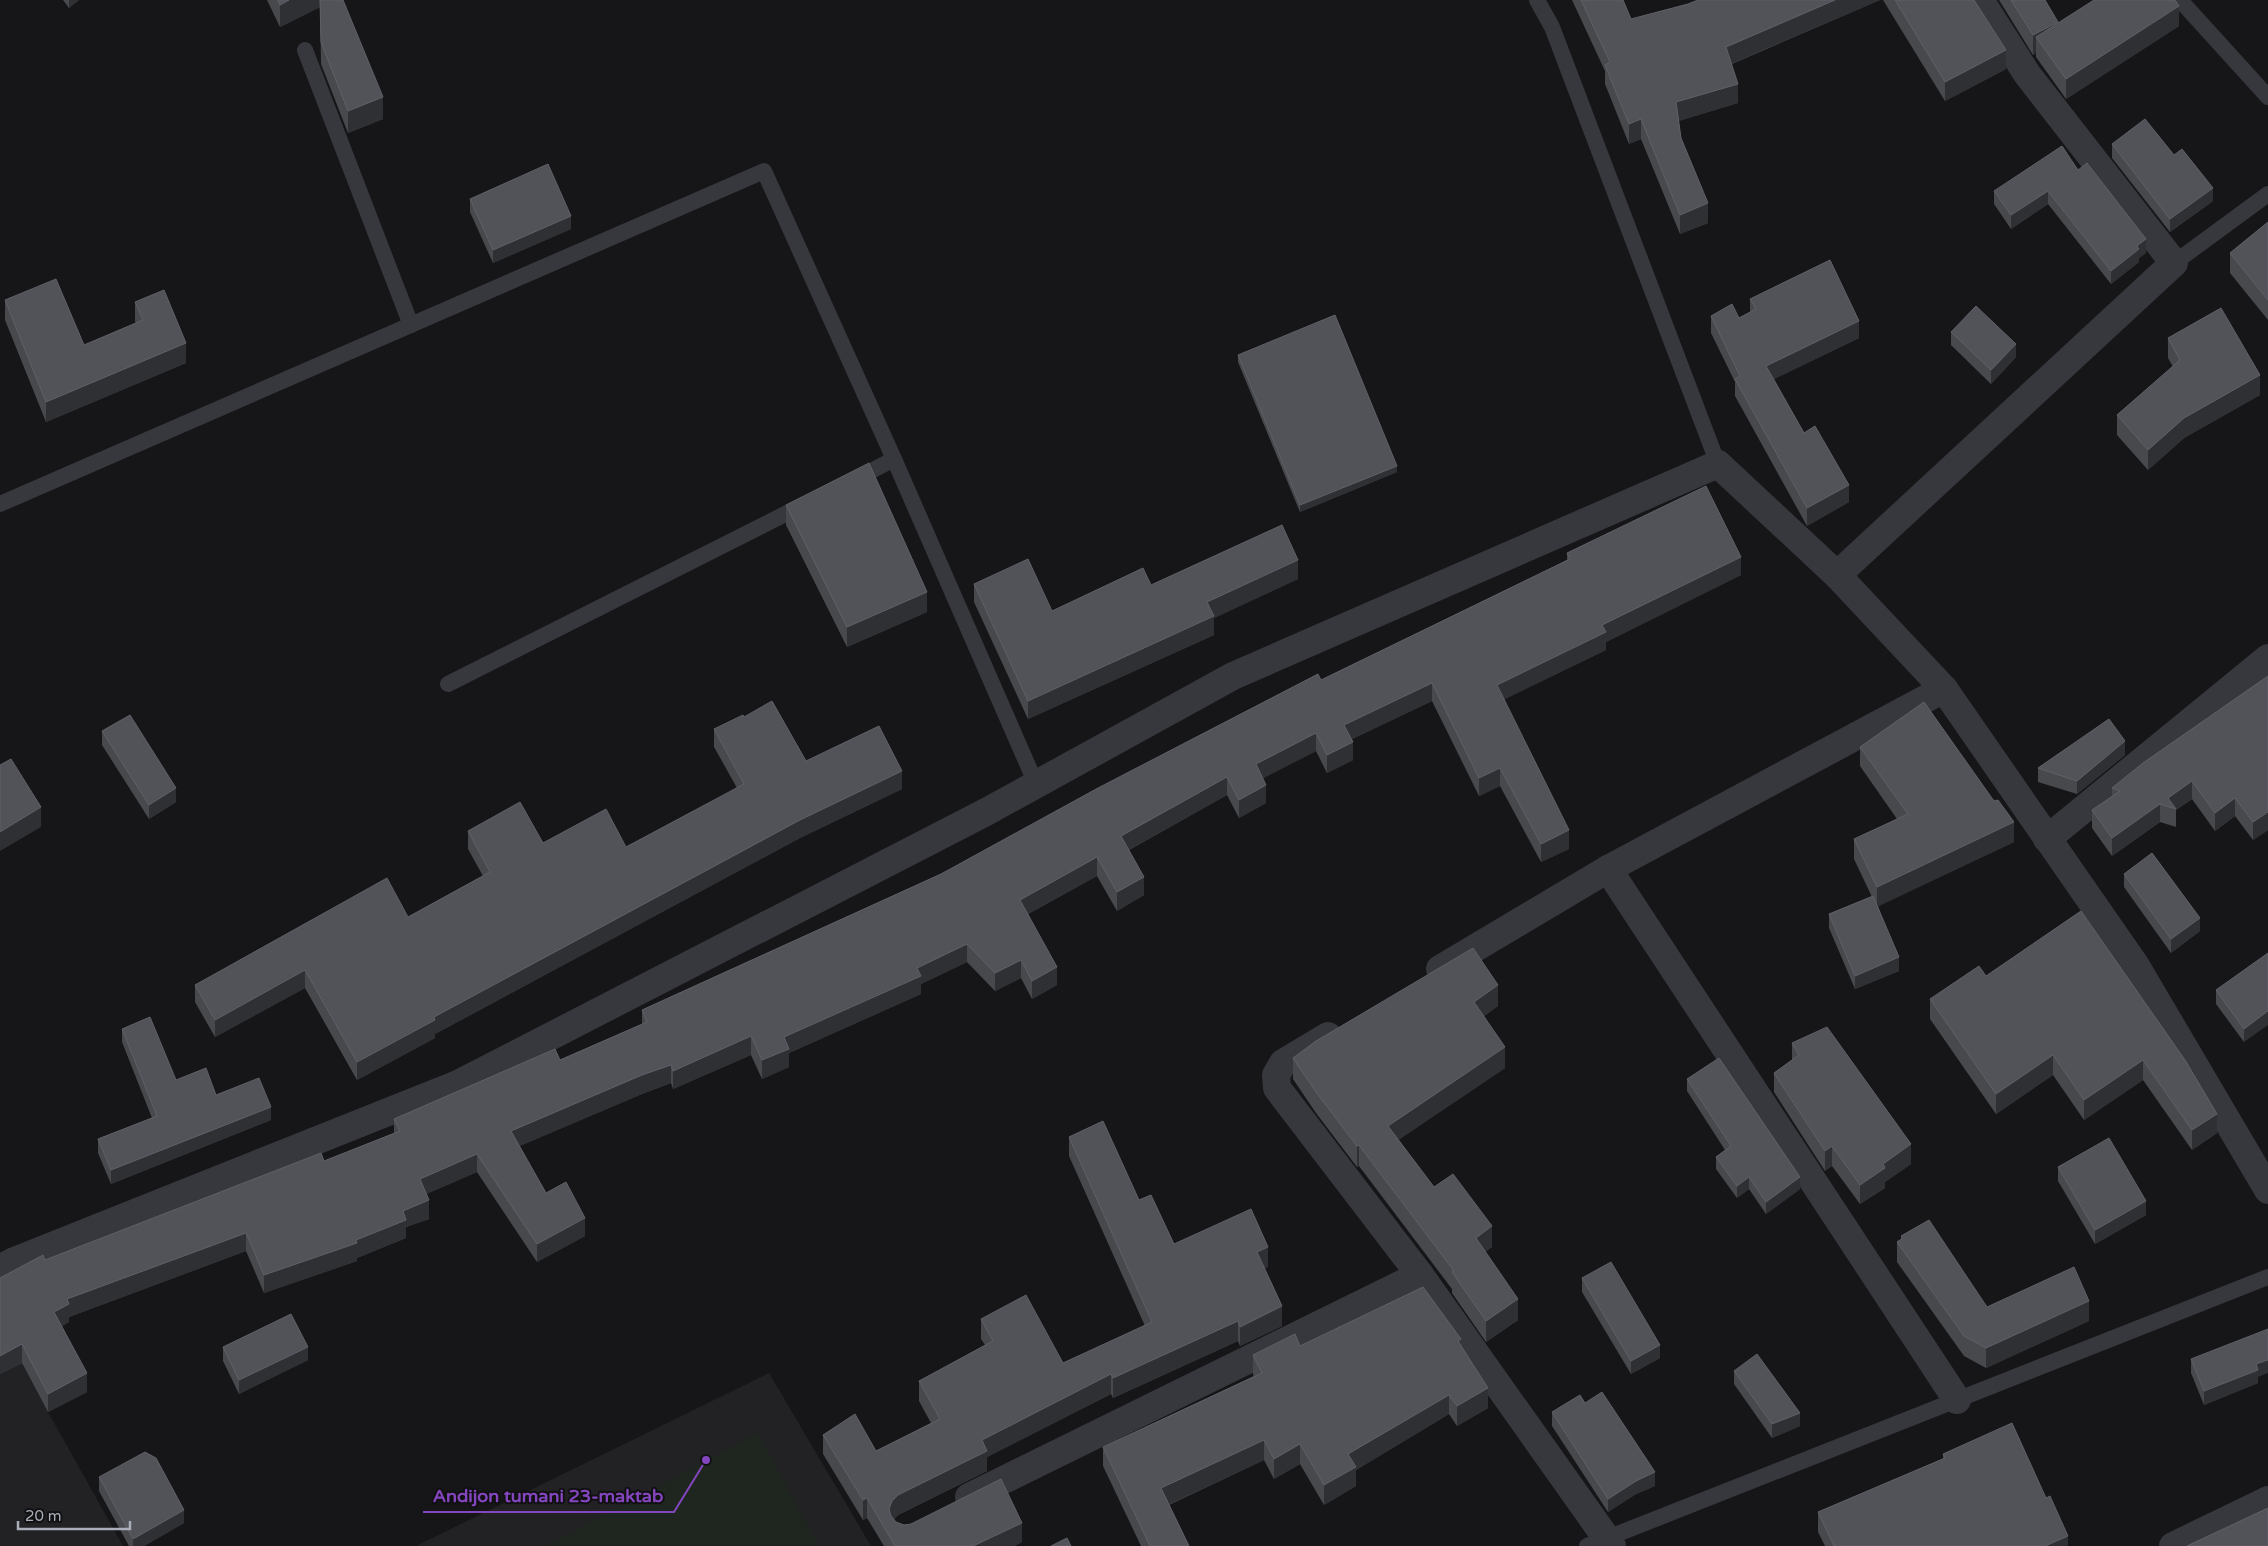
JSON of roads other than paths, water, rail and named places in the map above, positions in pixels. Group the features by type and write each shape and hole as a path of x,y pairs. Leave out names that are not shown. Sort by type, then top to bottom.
{"street":[{"path":"1837,575 2174,263 2027,74 1980,0"},
{"path":"0,1269 12,1262 458,1084 1036,784 1233,676 1718,464 1837,575 1944,689 2136,966 2268,1190"},
{"path":"2047,838 2268,658"},
{"path":"1422,980 1608,869 1944,689"},
{"path":"1608,869 1957,1400"},
{"path":"1346,1026 1283,1063 1276,1075 1277,1088 1420,1275 1602,1543"},
{"path":"950,1507 1420,1275"},
{"path":"2174,1546 2268,1500"}],"lane":[{"path":"1538,0 1552,28 1718,464"},
{"path":"2180,0 2268,97"},
{"path":"305,50 411,325"},
{"path":"0,504 764,171 894,459 1036,784"},
{"path":"2174,263 2268,194"},
{"path":"841,486 894,459"},
{"path":"448,684 823,495"},
{"path":"1602,1543 2268,1277"}],"place":[{"name":"Andijon tumani 23-maktab","path":"706,1460"}]}
